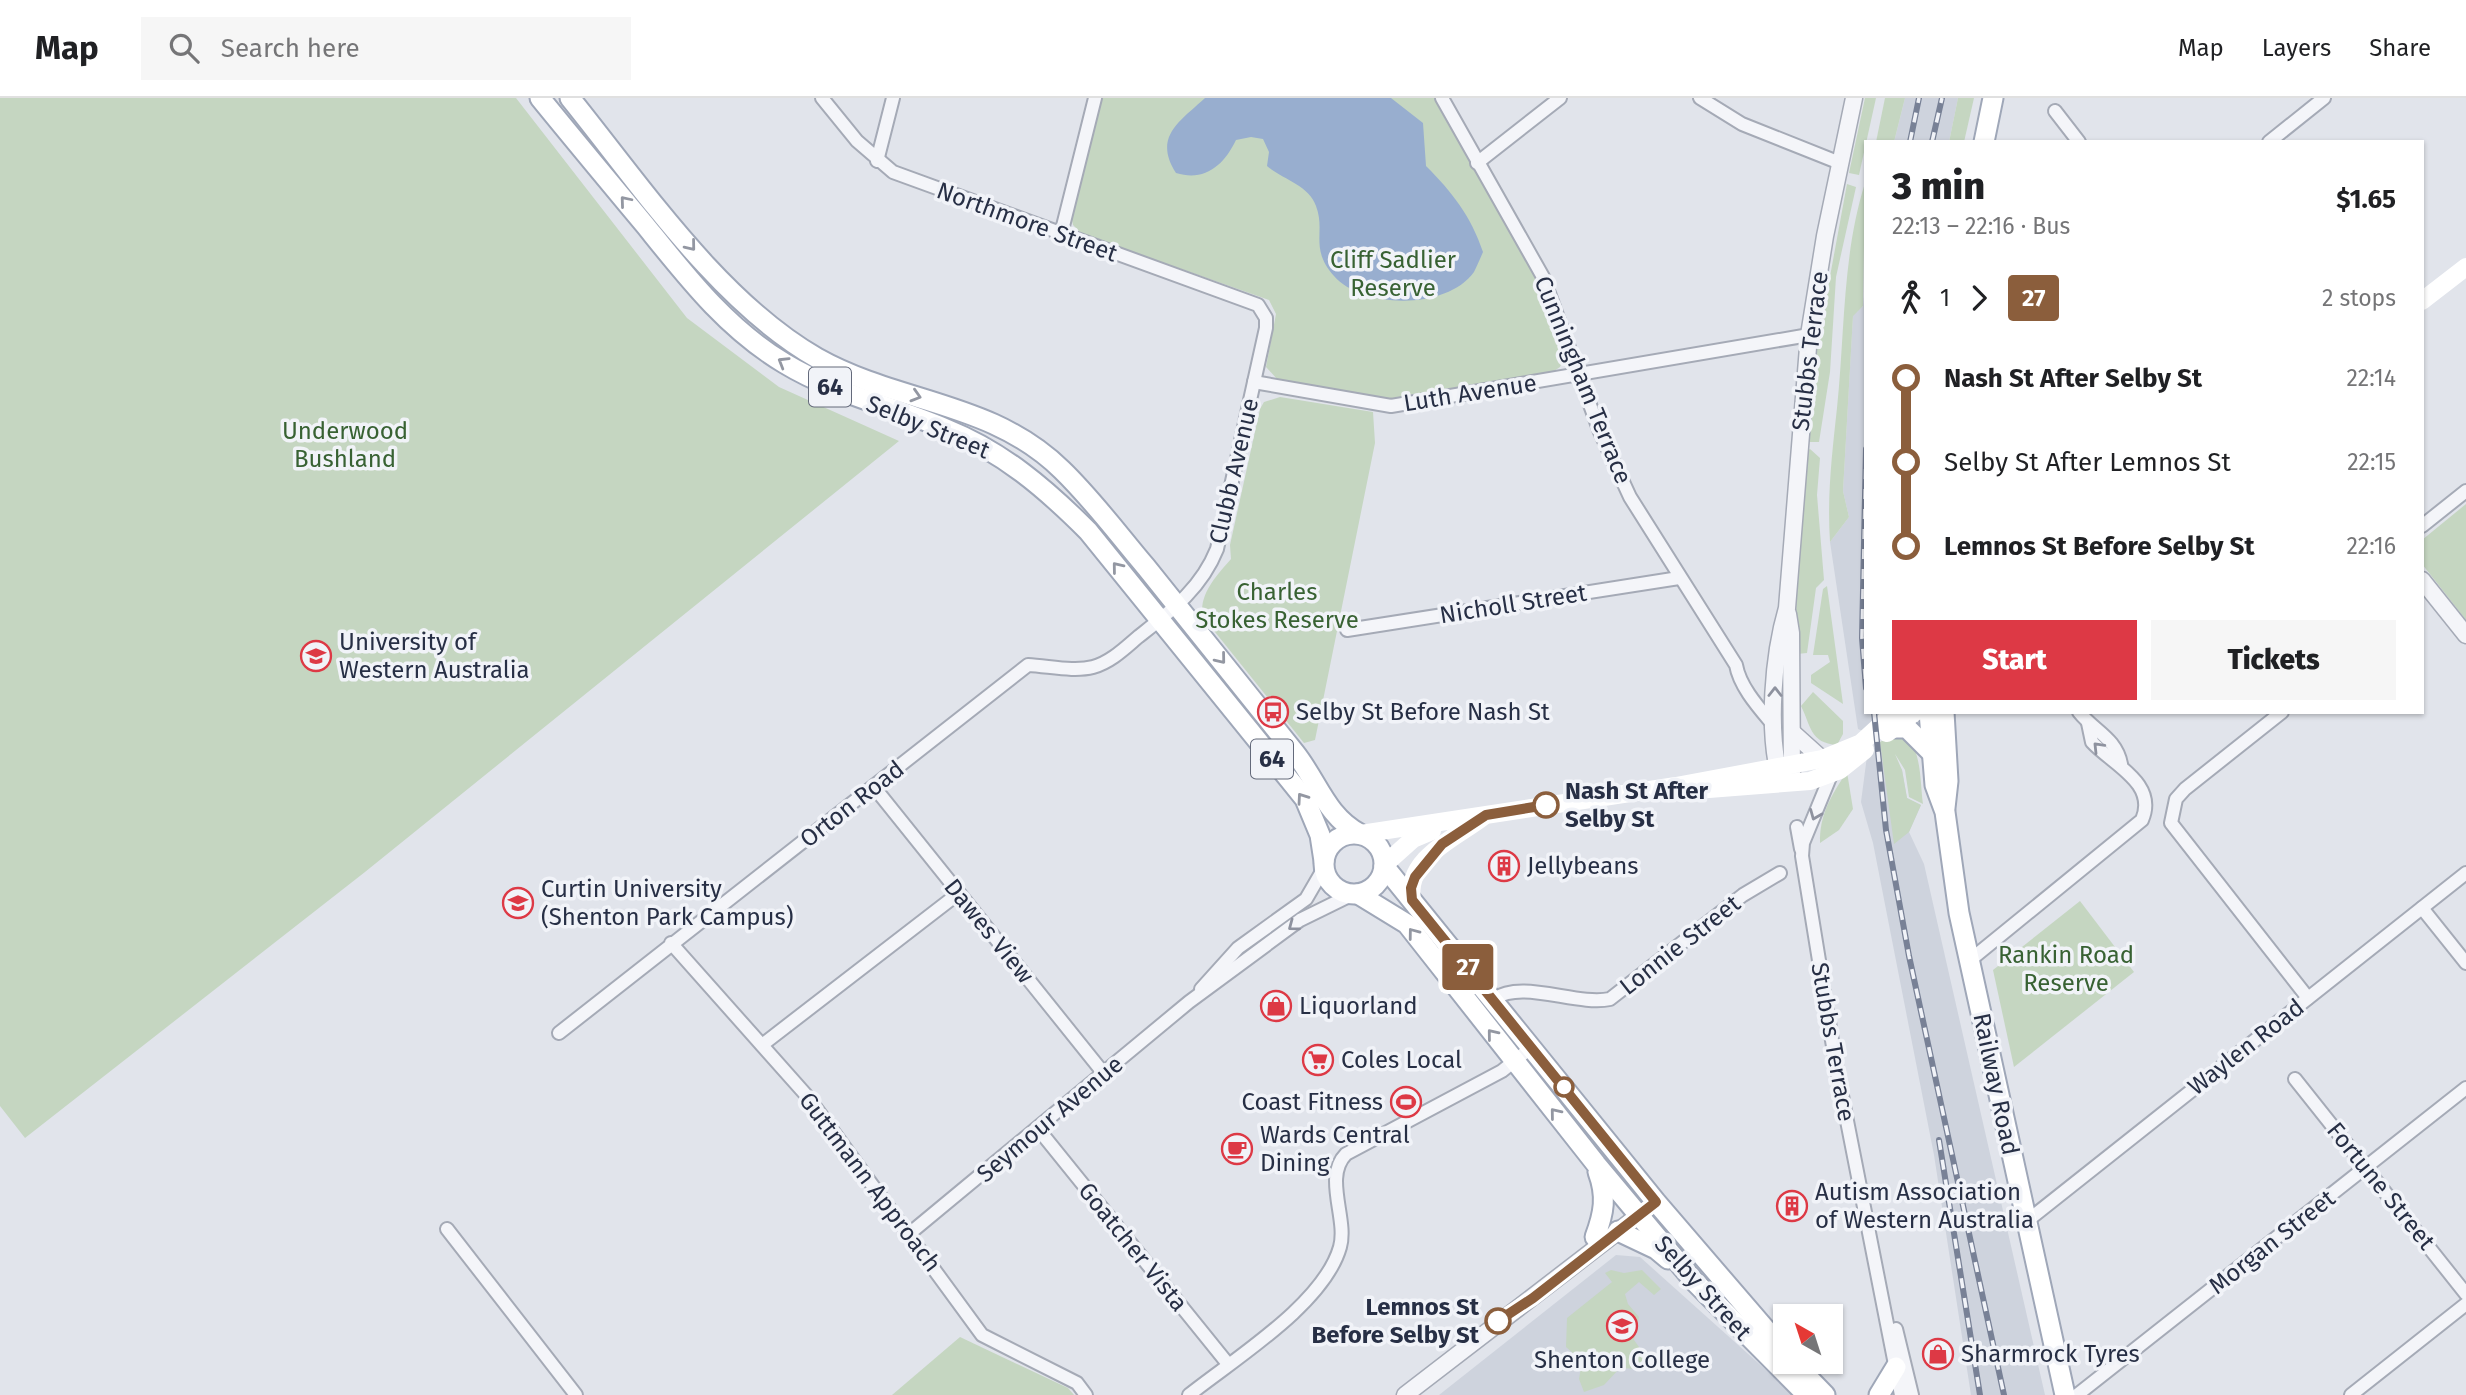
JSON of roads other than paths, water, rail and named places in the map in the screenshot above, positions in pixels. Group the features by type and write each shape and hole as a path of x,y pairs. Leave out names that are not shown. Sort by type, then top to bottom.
{"main road":[{"name":"Selby Street","path":"540,98 713,309 758,346 813,379 968,439 1032,478 1088,531 1305,799 1321,835 1324,864"},
{"path":"1984,140 1993,98"},
{"name":"Selby Street","path":"570,99 707,265 783,338 863,379 997,423 1047,455 1103,514 1178,606 1310,773 1332,813 1360,834"},
{"path":"553,114 570,99"},
{"path":"2424,299 2466,267"},
{"path":"1032,478 1047,455"},
{"name":"Railway Road","path":"1929,714 1935,786 1945,812 1969,961 2065,1395"},
{"name":"Railway Road","path":"1944,714 1948,781 1945,812"},
{"path":"1486,815 1418,836 1384,865 1376,885 1356,894 1334,886 1324,864 1328,850 1337,839 1360,834 1676,786 1786,775 1826,767 1895,720 1933,754"},
{"path":"1412,900 1413,882 1432,853 1486,815"},
{"name":"64","path":"1360,834 1379,846 1384,865"},
{"name":"Selby Street","path":"1384,865 1652,1198 1773,1338"},
{"name":"Selby Street","path":"1356,894 1405,922 1596,1164 1692,1280 1807,1395"},
{"path":"1595,1237 1605,1206 1605,1190 1596,1164"},
{"path":"1618,1231 1656,1249 1692,1280"},
{"path":"1879,1395 1896,1367"},
{"path":"1805,1374 1825,1395"}],"street":[{"name":"Northmore Street","path":"822,98 877,161 893,172 1258,305"},
{"path":"877,161 893,98"},
{"path":"1061,234 1095,98"},
{"name":"Cunningham Terrace","path":"1443,98 1543,277 1600,432 1625,486 1679,578 1736,666 1738,674 1775,727"},
{"path":"1477,163 1560,98"},
{"path":"1700,98 1742,124 1840,163"},
{"name":"Stubbs Terrace","path":"1786,775 1775,727 1775,672 1779,633 1787,608 1809,335 1854,98"},
{"path":"2272,140 2324,98"},
{"path":"2055,111 2077,140"},
{"name":"Clubb Avenue","path":"1160,620 1178,606 1200,581 1217,550 1266,328 1266,318 1258,305"},
{"name":"Luth Avenue","path":"1254,383 1391,406 1469,395 1809,335"},
{"path":"2424,524 2466,491"},
{"name":"Nicholl Street","path":"1348,630 1679,578"},
{"path":"2427,598 2466,635"},
{"name":"Stubbs Terrace","path":"1786,775 1792,732 1791,633 1787,608"},
{"name":"Orton Road","path":"559,1033 1028,665 1080,668 1098,665 1160,620"},
{"path":"2279,714 2185,789 2171,810 2171,822 2176,832 2308,998"},
{"path":"1969,961 2142,820 2146,804 2142,790 2121,764 2092,742 2084,717"},
{"path":"1792,732 1826,767"},
{"name":"Stubbs Terrace","path":"1826,767 1803,844 1802,856 1838,1076 1888,1313 1901,1395"},
{"name":"Dawes View","path":"874,787 1105,1075"},
{"path":"1797,827 1802,856"},
{"name":"Seymour Avenue","path":"1189,1002 1238,948 1306,899 1324,864"},
{"name":"Lonnie Street","path":"1494,999 1512,991 1584,1000 1611,999 1743,895 1780,873"},
{"name":"Waylen Road","path":"2027,1221 2466,873"},
{"path":"762,1045 959,893"},
{"name":"Seymour Avenue","path":"909,1234 1105,1075 1189,1002 1300,920 1356,894"},
{"path":"2422,908 2466,963"},
{"name":"Guttmann Approach","path":"671,943 807,1096 985,1338 1077,1383 1086,1395"},
{"path":"1189,1395 1319,1288 1340,1248 1337,1175 1340,1159 1354,1148 1502,1071 1532,1047"},
{"name":"Fortune Street","path":"2295,1079 2466,1294"},
{"name":"Morgan Street","path":"2077,1395 2466,1088"},
{"name":"Goatcher Vista","path":"1038,1130 1228,1364"},
{"path":"1515,1307 1528,1291 1595,1237 1652,1198"},
{"path":"1405,1395 1515,1307 1533,1298 1618,1231 1636,1210"},
{"path":"447,1230 576,1395"},
{"path":"2351,1395 2466,1304"},
{"name":"Stubbs Terrace","path":"1888,1313 1895,1327 1912,1395"}],"water":[{"path":"1205,98 1391,98 1423,123 1426,166 1452,195 1473,227 1483,252 1474,272 1445,293 1425,299 1384,299 1364,295 1347,287 1334,276 1322,257 1316,206 1308,193 1267,166 1269,152 1263,139 1251,137 1236,140 1226,157 1205,173 1176,173 1167,149 1168,140 1178,123"}],"railway":[{"path":"1910,140 1919,98"},
{"path":"1932,140 1942,98"},
{"path":"1864,544 1864,663"},
{"path":"1874,714 1886,830 1909,956 2004,1395"},
{"path":"1939,1140 1980,1395"}],"place":[{"name":"University of Western Australia","path":"316,656"},
{"name":"Selby St Before Nash St","path":"1273,712"},
{"name":"Nash St After Selby St","path":"1546,805"},
{"name":"Jellybeans","path":"1504,866"},
{"name":"Curtin University (Shenton Park Campus)","path":"518,903"},
{"name":"Liquorland","path":"1276,1006"},
{"name":"Coles Local","path":"1318,1060"},
{"name":"Coast Fitness","path":"1406,1102"},
{"name":"Wards Central Dining","path":"1237,1149"},
{"name":"Autism Association of Western Australia","path":"1792,1206"},
{"name":"Lemnos St Before Selby St","path":"1498,1321"},
{"name":"Shenton College","path":"1622,1326"},
{"name":"Sharmrock Tyres","path":"1938,1354"}],"park label":[{"name":"Cliff Sadlier Reserve","path":"1393,274"},
{"name":"Underwood Bushland","path":"345,445"},
{"name":"Charles Stokes Reserve","path":"1277,606"},
{"name":"Rankin Road Reserve","path":"2066,969"}]}
